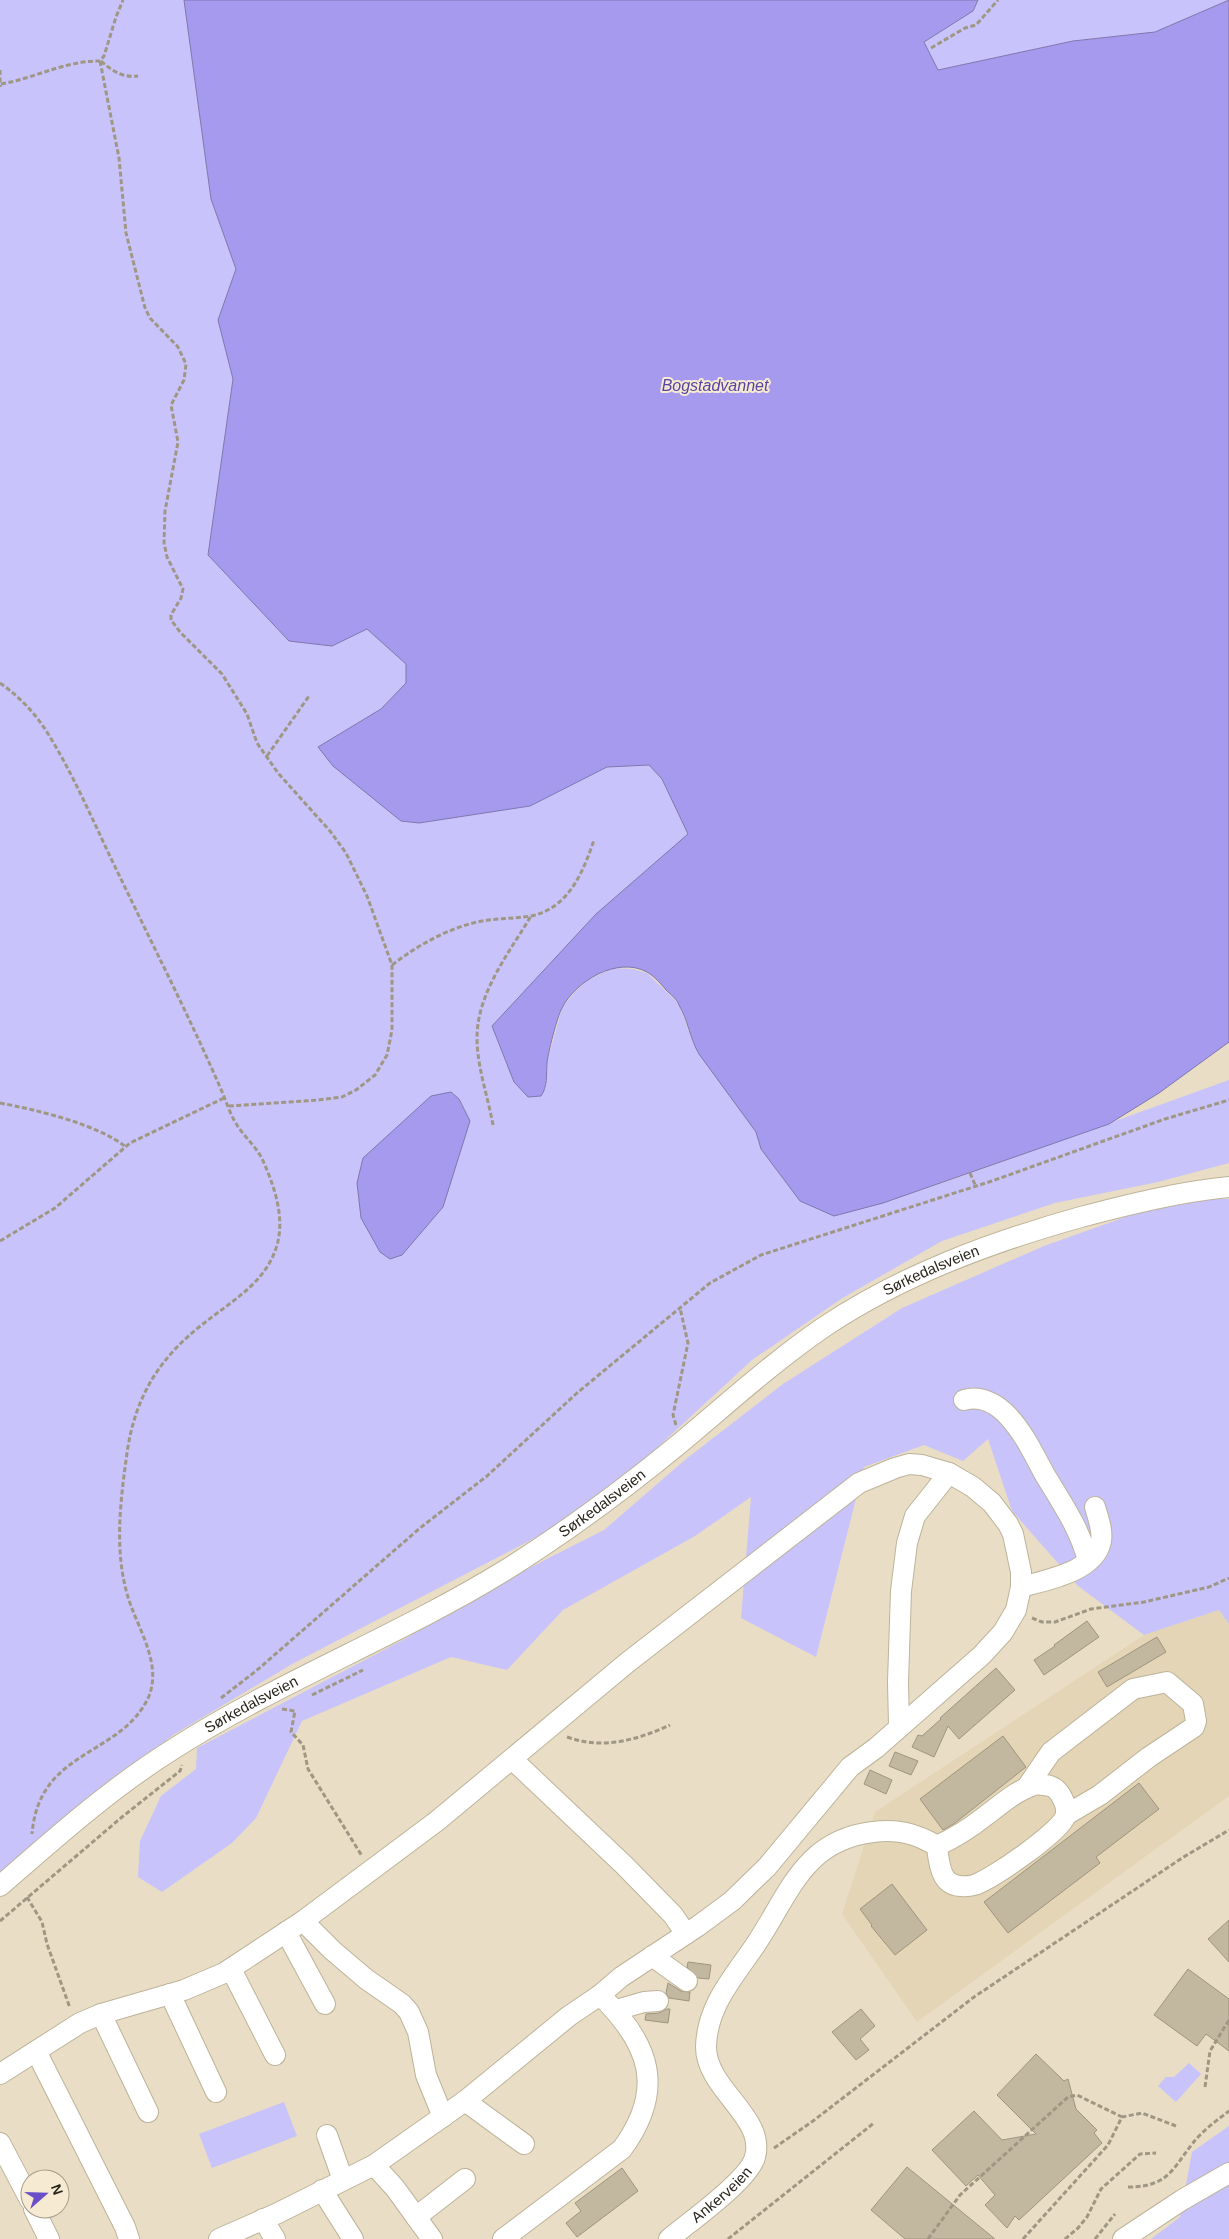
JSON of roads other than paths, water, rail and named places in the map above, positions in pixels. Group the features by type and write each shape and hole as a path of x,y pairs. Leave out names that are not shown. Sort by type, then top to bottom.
{"street":[{"name":"Sørkedalsveien","path":"0,1886 126,1782 174,1748 242,1710 432,1611 503,1571 580,1520 680,1443 803,1342 853,1309 900,1283 966,1254 1058,1224 1173,1195 1229,1187"},
{"path":"964,1400 983,1399 1008,1416 1021,1433 1073,1521 1084,1542 1088,1561"},
{"path":"0,2074 76,2025 101,2014 204,1982 230,1969 303,1921 319,1907 371,1872 452,1810 628,1662 859,1482 874,1475 909,1464 935,1468 949,1473 984,1495 1008,1524 1019,1558 1021,1587 1016,1610 1003,1632 982,1655 876,1748 850,1767 755,1879 732,1901 621,1977 600,1995 569,2016 465,2101 374,2165 219,2239"},
{"path":"899,1726 898,1682 901,1591 907,1543 915,1516 949,1473"},
{"path":"1021,1587 1070,1573 1098,1552 1102,1531 1095,1508"},
{"path":"1027,1787 1038,1784 1051,1786 1066,1804 1066,1815 1063,1822 1050,1835 986,1881 973,1885 958,1886 946,1880 938,1859 937,1846 970,1828 1027,1787 1052,1752 1133,1689 1167,1682 1193,1704 1196,1721 1191,1730 1149,1757 1100,1796 1066,1815"},
{"path":"512,1759 630,1871 673,1915 686,1934"},
{"name":"Ankerveien","path":"669,2239 749,2170 756,2148 752,2127 722,2086 708,2059 708,2028 718,2000 800,1873 822,1849 848,1837 888,1830 912,1834 937,1846"},
{"path":"303,1921 332,1950 366,1979 402,2004 409,2012 418,2032 426,2075 443,2117"},
{"path":"286,1932 325,2004"},
{"path":"652,1956 687,1982"},
{"path":"230,1969 275,2055"},
{"path":"170,1994 216,2092"},
{"path":"503,2239 622,2149 635,2130 648,2097 647,2071 637,2044 616,2010 600,1995"},
{"path":"616,2010 644,2002 658,2001"},
{"path":"101,2014 148,2112"},
{"path":"36,2051 113,2202 129,2239"},
{"path":"465,2101 524,2144"},
{"path":"327,2135 344,2180"},
{"path":"0,2143 20,2181"},
{"path":"374,2165 432,2239"},
{"path":"1123,2239 1182,2200 1229,2173"},
{"path":"416,2217 465,2179"},
{"path":"322,2190 353,2239"},
{"path":"39,2219 50,2239"},
{"path":"264,2219 275,2239"}],"water":[{"name":"Bogstadvannet","path":"184,0 978,0 973,11 924,42 938,70 1073,41 1155,32 1229,0 1229,1042 1159,1093 1109,1124 883,1203 834,1216 800,1201 761,1149 756,1132 699,1054 677,1001 647,972 623,967 611,969 587,981 568,998 562,1008 553,1035 547,1063 545,1088 541,1096 528,1097 514,1082 492,1026 596,914 688,834 662,779 649,765 607,767 530,806 419,823 401,821 333,766 318,747 381,709 406,683 406,664 367,629 332,646 289,641 208,555 233,379 218,320 236,269 211,199"},
{"path":"451,1092 459,1099 470,1121 443,1207 402,1255 390,1259 380,1252 361,1218 357,1183 363,1158 431,1096"}]}
